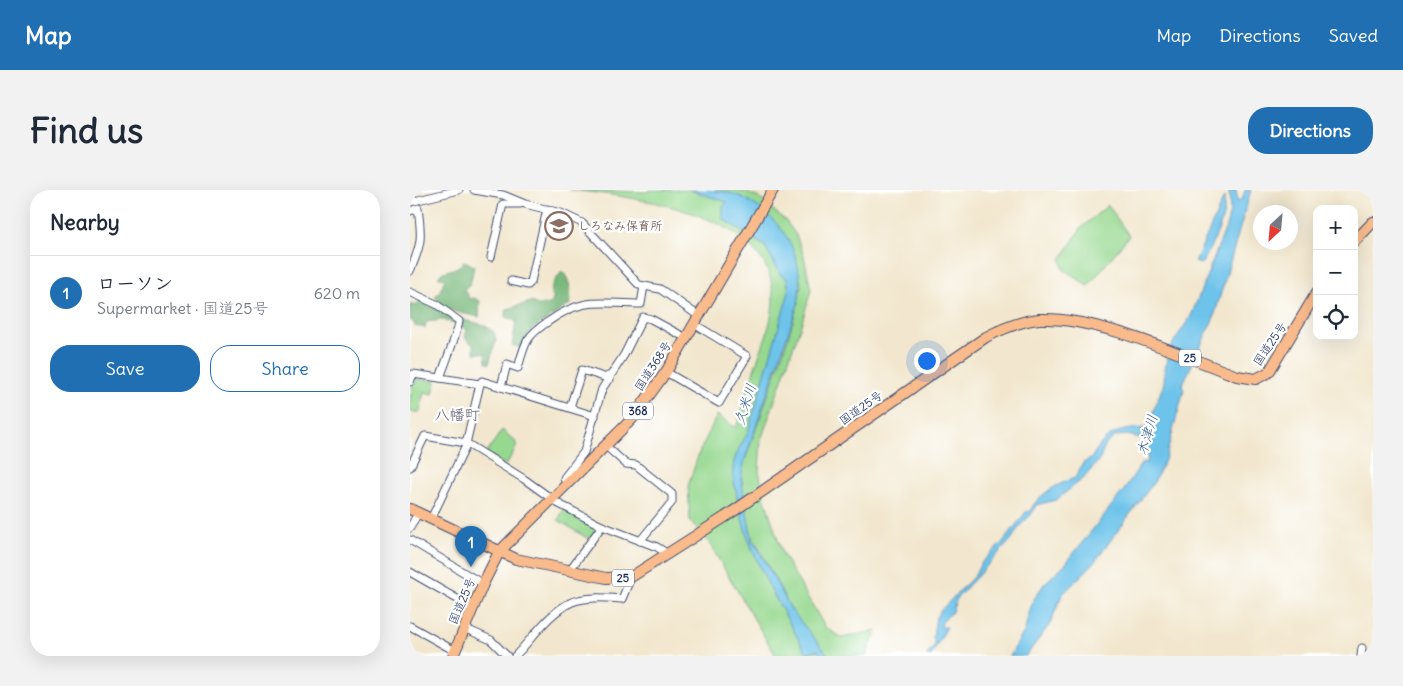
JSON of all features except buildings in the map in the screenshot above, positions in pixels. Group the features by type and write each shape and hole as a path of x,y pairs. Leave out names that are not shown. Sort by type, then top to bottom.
{"highway":[{"name":"国道368号","path":"499,552 607,447 632,419 666,372 773,190"},
{"path":"1358,238 1373,222"},
{"name":"国道25号","path":"454,654 483,584 499,552 516,559 569,571 606,578 631,577 731,513 904,393 1004,328 1038,319 1074,320 1124,335 1237,376 1256,379 1269,372 1315,295"},
{"path":"414,511 499,552"}],"street":[{"path":"410,202 451,190 459,190"},
{"path":"474,190 502,194 525,204 547,209 582,223 634,280 644,286 660,290 696,320 747,356 719,402 666,372"},
{"path":"492,257 503,204 525,204"},
{"path":"410,211 418,208 421,240 420,252 410,271"},
{"path":"511,281 528,285 531,282 547,209"},
{"path":"501,387 507,364 518,368 532,332 560,313 578,304 641,304 644,286"},
{"path":"410,292 436,304 459,321 460,325 440,378"},
{"path":"567,486 564,478 584,452 602,389 643,317 651,319 686,338"},
{"path":"570,407 582,370 609,377"},
{"path":"410,382 413,374 480,384 482,381 595,416"},
{"path":"431,519 466,443 480,384"},
{"path":"410,467 425,436 466,443 524,479 552,500 602,526 668,554"},
{"path":"607,447 626,464 636,465 672,494 672,502 640,541"},
{"path":"410,528 414,511"},
{"path":"569,571 602,526"},
{"path":"410,540 483,584"},
{"path":"410,572 473,608"},
{"path":"515,656 558,611 572,602 583,599 622,599 631,577"},
{"path":"410,626 454,654"},
{"path":"464,628 491,640 507,656"},
{"path":"1361,656 1362,648"}],"green space":[{"path":"570,190 648,192 649,190 690,190 727,202 723,219 765,246 781,275 787,278 789,292 747,435 734,460 733,476 748,538 774,596 806,652 818,650 822,656 776,656 706,538 690,521 688,486 699,453 717,415 736,428 766,336 773,300 767,270 751,247 727,228 696,215 663,205 629,198"},
{"path":"715,190 738,190 758,197 786,221 796,235 804,256 811,290 802,322 761,440 759,471 765,499 782,553 825,627 842,638 877,630 866,656 829,656 792,611 756,543 752,541 746,514 741,472 786,344 798,304 801,285 796,257"},
{"path":"1108,205 1129,236 1088,286 1063,269 1061,259 1081,228"},
{"path":"465,261 474,266 470,285 463,291 468,294 468,299 474,298 480,301 479,317 448,309 435,296 439,293 445,279 438,276"},
{"path":"562,271 570,286 570,304 531,330 522,348 512,345 516,321 505,317 507,309 531,302 538,305 551,304 554,297 551,295 552,285"},
{"path":"420,300 455,320 454,323 443,320 426,322 425,328 415,326 413,321 410,321 410,304 416,306"},
{"path":"461,319 484,325 494,332 496,341 489,364 486,363 485,353 474,353 474,345 465,338 467,329 462,327"},
{"path":"418,379 436,381 433,394 424,392 420,412 410,412 412,389"},
{"path":"502,430 515,441 517,446 506,465 486,453"},
{"path":"564,509 598,528 591,537 587,538 558,520"}],"water":[{"path":"690,190 724,192 744,198 758,207 781,229 795,256 799,271 800,287 798,304 745,459 741,479 752,541 755,543 792,611 829,656 822,656 818,650 806,652 774,596 748,538 733,476 734,460 747,435 789,292 787,278 781,275 765,246 723,219 723,207 727,202"},
{"name":"木津川","path":"1229,190 1236,190 1238,202 1243,198 1245,190 1251,190 1214,317 1182,386 1184,390 1165,460 1154,482 1093,564 1062,595 1050,624 1026,656 1010,656 1025,630 1034,599 1044,584 1066,563 1124,490 1142,462 1147,463 1148,454 1144,450 1149,441 1128,435 1116,436 1106,444 1100,459 1084,478 1056,500 1036,505 1031,515 1019,527 1011,540 957,598 952,612 942,622 941,627 947,627 931,656 926,656 935,645 933,637 936,617 975,575 981,563 1002,543 1026,512 1030,511 1043,495 1056,486 1075,478 1083,463 1091,459 1107,438 1128,429 1147,428 1164,383 1165,368 1173,343 1191,316 1226,227 1230,211"},
{"path":"1224,197 1223,214 1215,238 1204,261 1200,264 1195,262"}],"place":[{"name":"しろなみ保育所","path":"559,226"},
{"name":"ローソン","path":"471,567"}],"district":[{"name":"八幡町","path":"457,415"}],"water label":[{"name":"久米川","path":"745,404"}]}
